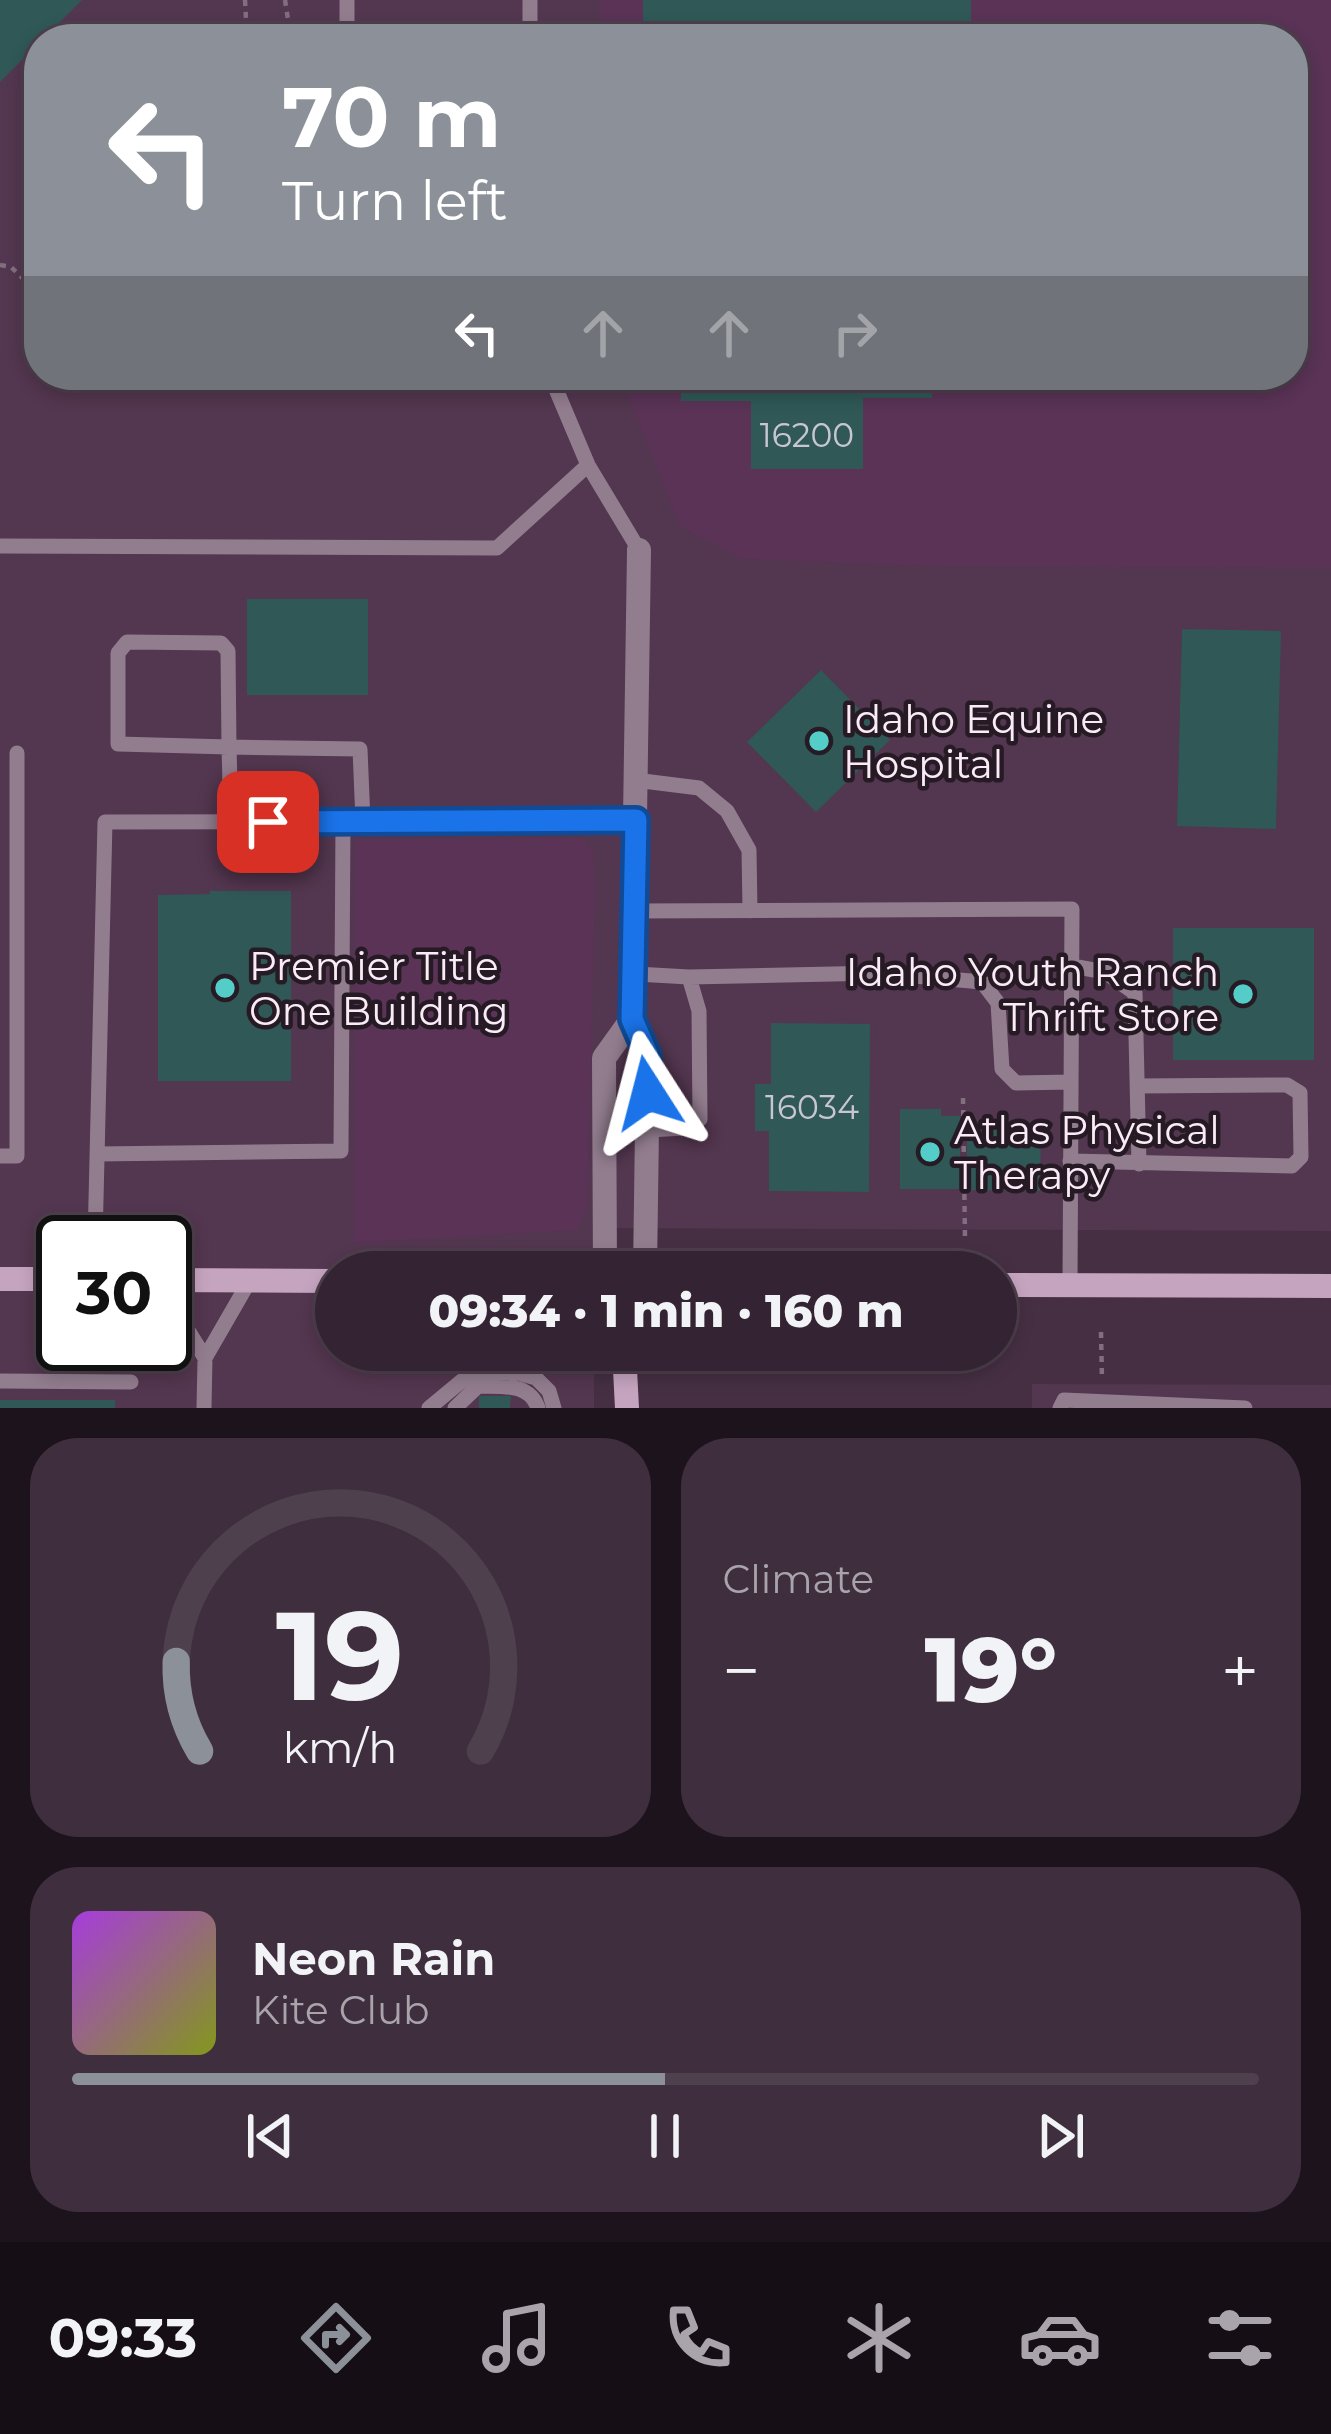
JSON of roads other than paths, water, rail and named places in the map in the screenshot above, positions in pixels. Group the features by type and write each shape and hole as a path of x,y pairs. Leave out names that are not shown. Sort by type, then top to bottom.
{"main road":[{"path":"0,1279 36,1279"},
{"path":"192,1280 315,1281"},
{"path":"1017,1285 1331,1286"},
{"path":"625,1371 627,1408"}],"street":[{"path":"639,550 632,1019 648,1056 645,1251"},
{"path":"605,1251 604,1058 632,1019"}],"lane":[{"path":"556,390 588,465 639,550"},
{"path":"0,546 497,548 588,465"},
{"path":"231,822 229,747 225,646 216,640 135,640 121,647 118,744 229,747 361,748 363,821"},
{"path":"0,1156 17,1156 9,920 17,753"},
{"path":"635,780 699,788 727,811 748,850 750,911"},
{"path":"96,1215 105,822 636,820"},
{"path":"97,1154 341,1151 344,821"},
{"path":"635,911 1072,909 1070,1286"},
{"path":"1072,966 1105,971 1135,993 1138,1164"},
{"path":"636,974 880,973 982,982 998,1003 1002,1069 1016,1083 1071,1082"},
{"path":"648,1130 685,1129 700,1118 699,1011 689,977"},
{"path":"1070,1161 1292,1166 1300,1157 1300,1093 1287,1085 1138,1086"},
{"path":"204,1408 205,1358 250,1280"},
{"path":"192,1337 205,1358"},
{"path":"429,1408 470,1375 518,1372 536,1378 549,1391 554,1408"},
{"path":"0,1381 131,1382"},
{"path":"455,1408 478,1386 518,1387 535,1398 538,1408"},
{"path":"1060,1408 1064,1400 1245,1408"}],"place":[{"name":"Idaho Equine Hospital","path":"819,741"},
{"name":"Premier Title One Building","path":"225,988"},
{"name":"Idaho Youth Ranch Thrift Store","path":"1243,994"},
{"name":"Atlas Physical Therapy","path":"930,1152"}]}
